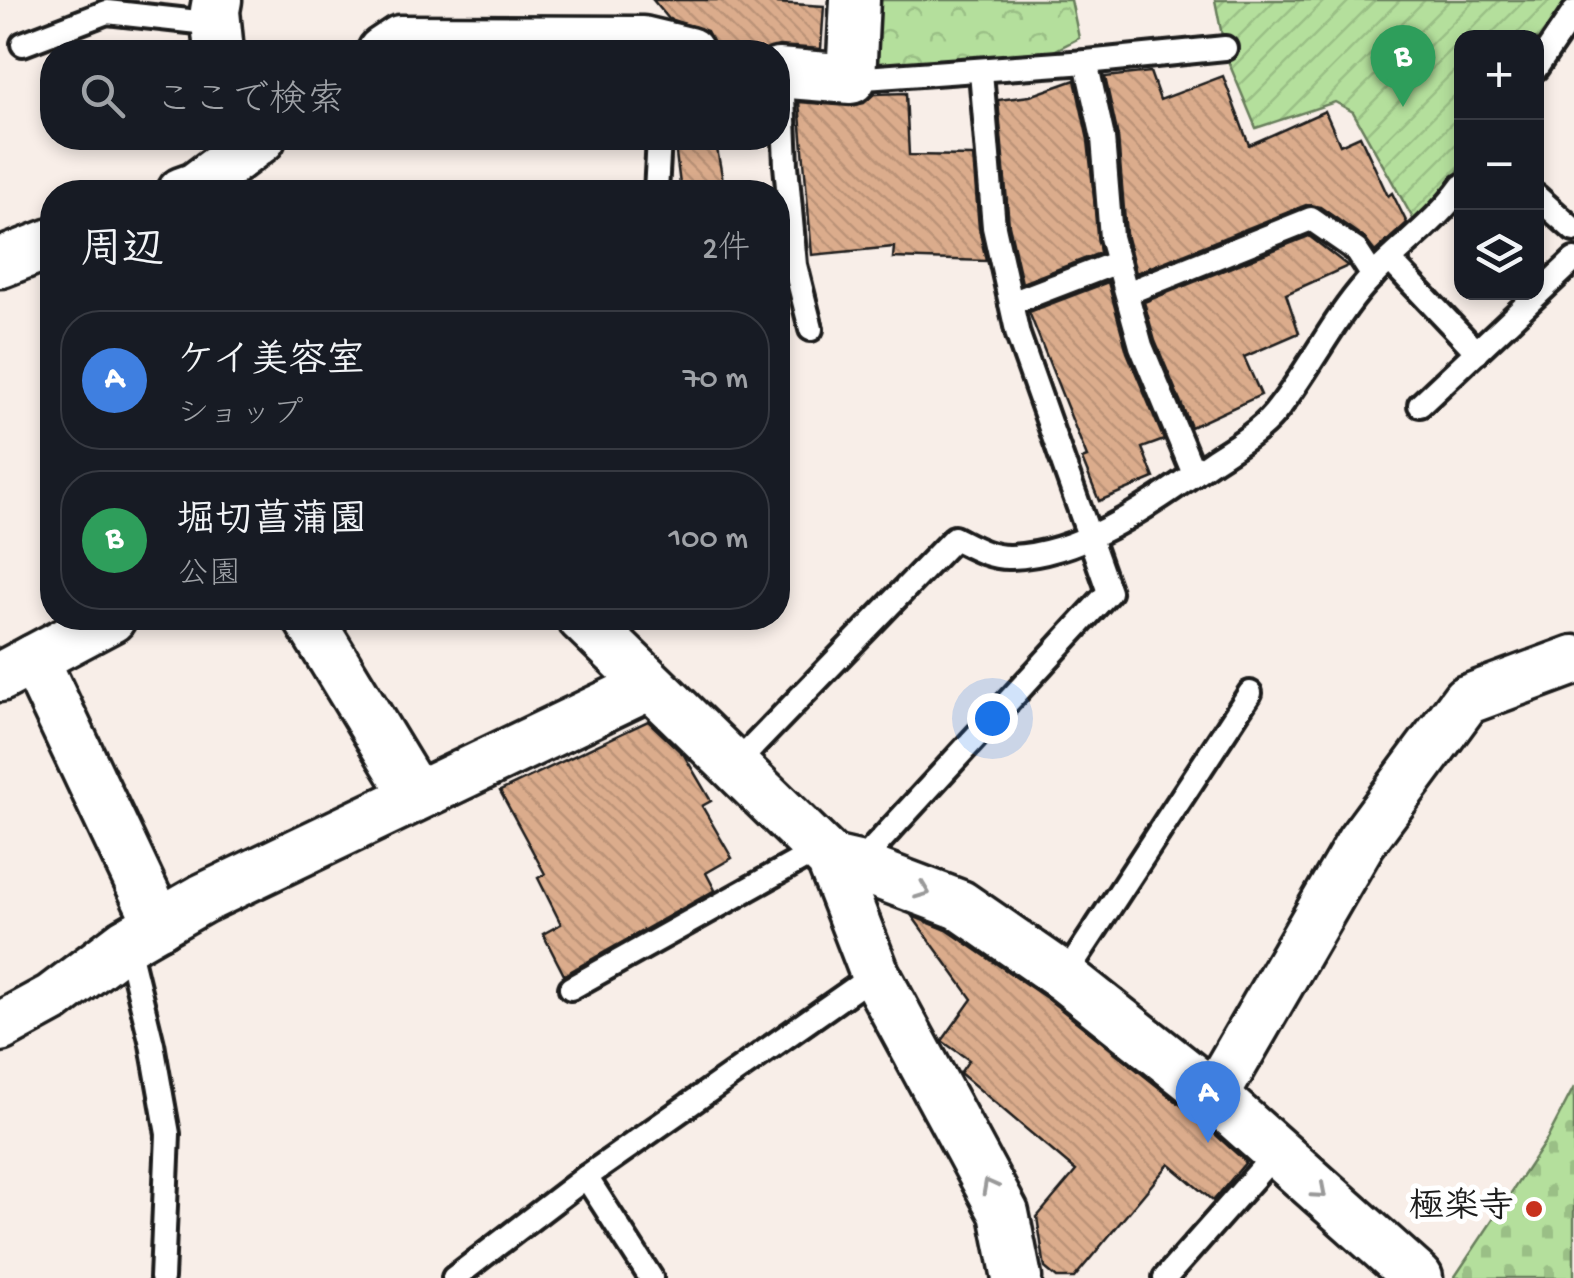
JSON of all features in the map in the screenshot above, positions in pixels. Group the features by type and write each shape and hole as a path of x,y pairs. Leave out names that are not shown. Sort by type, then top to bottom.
{"street":[{"path":"790,75 850,79 855,0"},
{"path":"206,180 239,157"},
{"path":"0,263 40,248"},
{"path":"89,630 17,668 143,933"},
{"path":"315,630 416,796"},
{"path":"594,630 836,858 960,905 1064,977 1214,1096 1408,1275"},
{"path":"1214,1096 1361,842 1466,700 1574,660"},
{"path":"0,1027 53,998 143,933 202,898 650,685"},
{"path":"836,858 876,974 1004,1213 1017,1278"}],"lane":[{"path":"22,44 107,12 217,26"},
{"path":"1544,56 1574,12"},
{"path":"850,79 981,72 1225,48"},
{"path":"1086,62 1103,138 1111,237 1141,346 1194,474"},
{"path":"572,988 836,858 1108,592 1018,335 994,226 981,72"},
{"path":"657,180 658,150"},
{"path":"786,150 789,180"},
{"path":"790,193 796,264 812,329"},
{"path":"735,765 954,538 983,552 1006,557 1032,554 1088,536 1194,474 1272,416 1382,268 1454,198"},
{"path":"1544,203 1574,230"},
{"path":"1127,293 1311,218 1382,268 1477,352"},
{"path":"1420,406 1574,260"},
{"path":"1012,303 1118,262"},
{"path":"1064,977 1250,692"},
{"path":"143,933 152,1044 168,1134 162,1278"},
{"path":"454,1278 586,1177 876,974"},
{"path":"1165,1278 1276,1154"},
{"path":"586,1177 651,1278"}],"green space":[{"path":"867,0 1071,0 1079,38 1044,56 883,69 866,50"},
{"path":"1215,0 1568,0 1544,37 1544,30 1454,30 1454,178 1441,199 1415,222 1353,112 1335,102 1256,128 1226,56"},
{"name":"極楽寺","path":"1574,1087 1574,1278 1454,1278 1547,1139"}],"building":[{"path":"653,0 777,0 824,6 821,49 790,47 790,40 712,40 707,31 669,19"},
{"path":"1150,72 1160,100 1223,76 1249,145 1325,111 1340,145 1360,136 1388,196 1392,193 1407,223 1375,252 1364,238 1320,207 1306,205 1136,273 1126,234 1118,137 1105,77"},
{"path":"1075,80 1088,140 1100,253 1022,283 1009,225 998,100 1030,96"},
{"path":"906,93 909,155 973,156 986,261 893,258 894,247 812,255 799,102 850,106 864,103 874,94"},
{"path":"676,150 717,150 723,180 679,180"},
{"path":"1309,236 1348,266 1286,294 1299,333 1244,357 1261,395 1191,427 1155,341 1144,302"},
{"path":"1108,282 1127,352 1164,440 1142,448 1154,478 1099,501 1082,459 1087,457 1029,312"},
{"path":"648,721 684,755 711,801 702,806 732,858 706,873 715,890 564,975 543,934 561,924 538,878 545,874 500,791"},
{"path":"912,916 947,930 1048,999 1246,1162 1213,1201 1169,1164 1074,1278 1057,1278 1045,1268 1037,1217 1076,1171 960,1073 969,1060 942,1041 972,999"}],"place":[{"name":"堀切菖蒲園","path":"1403,107"},
{"name":"ケイ美容室","path":"1208,1143"},
{"name":"極楽寺","path":"1534,1209"}]}
